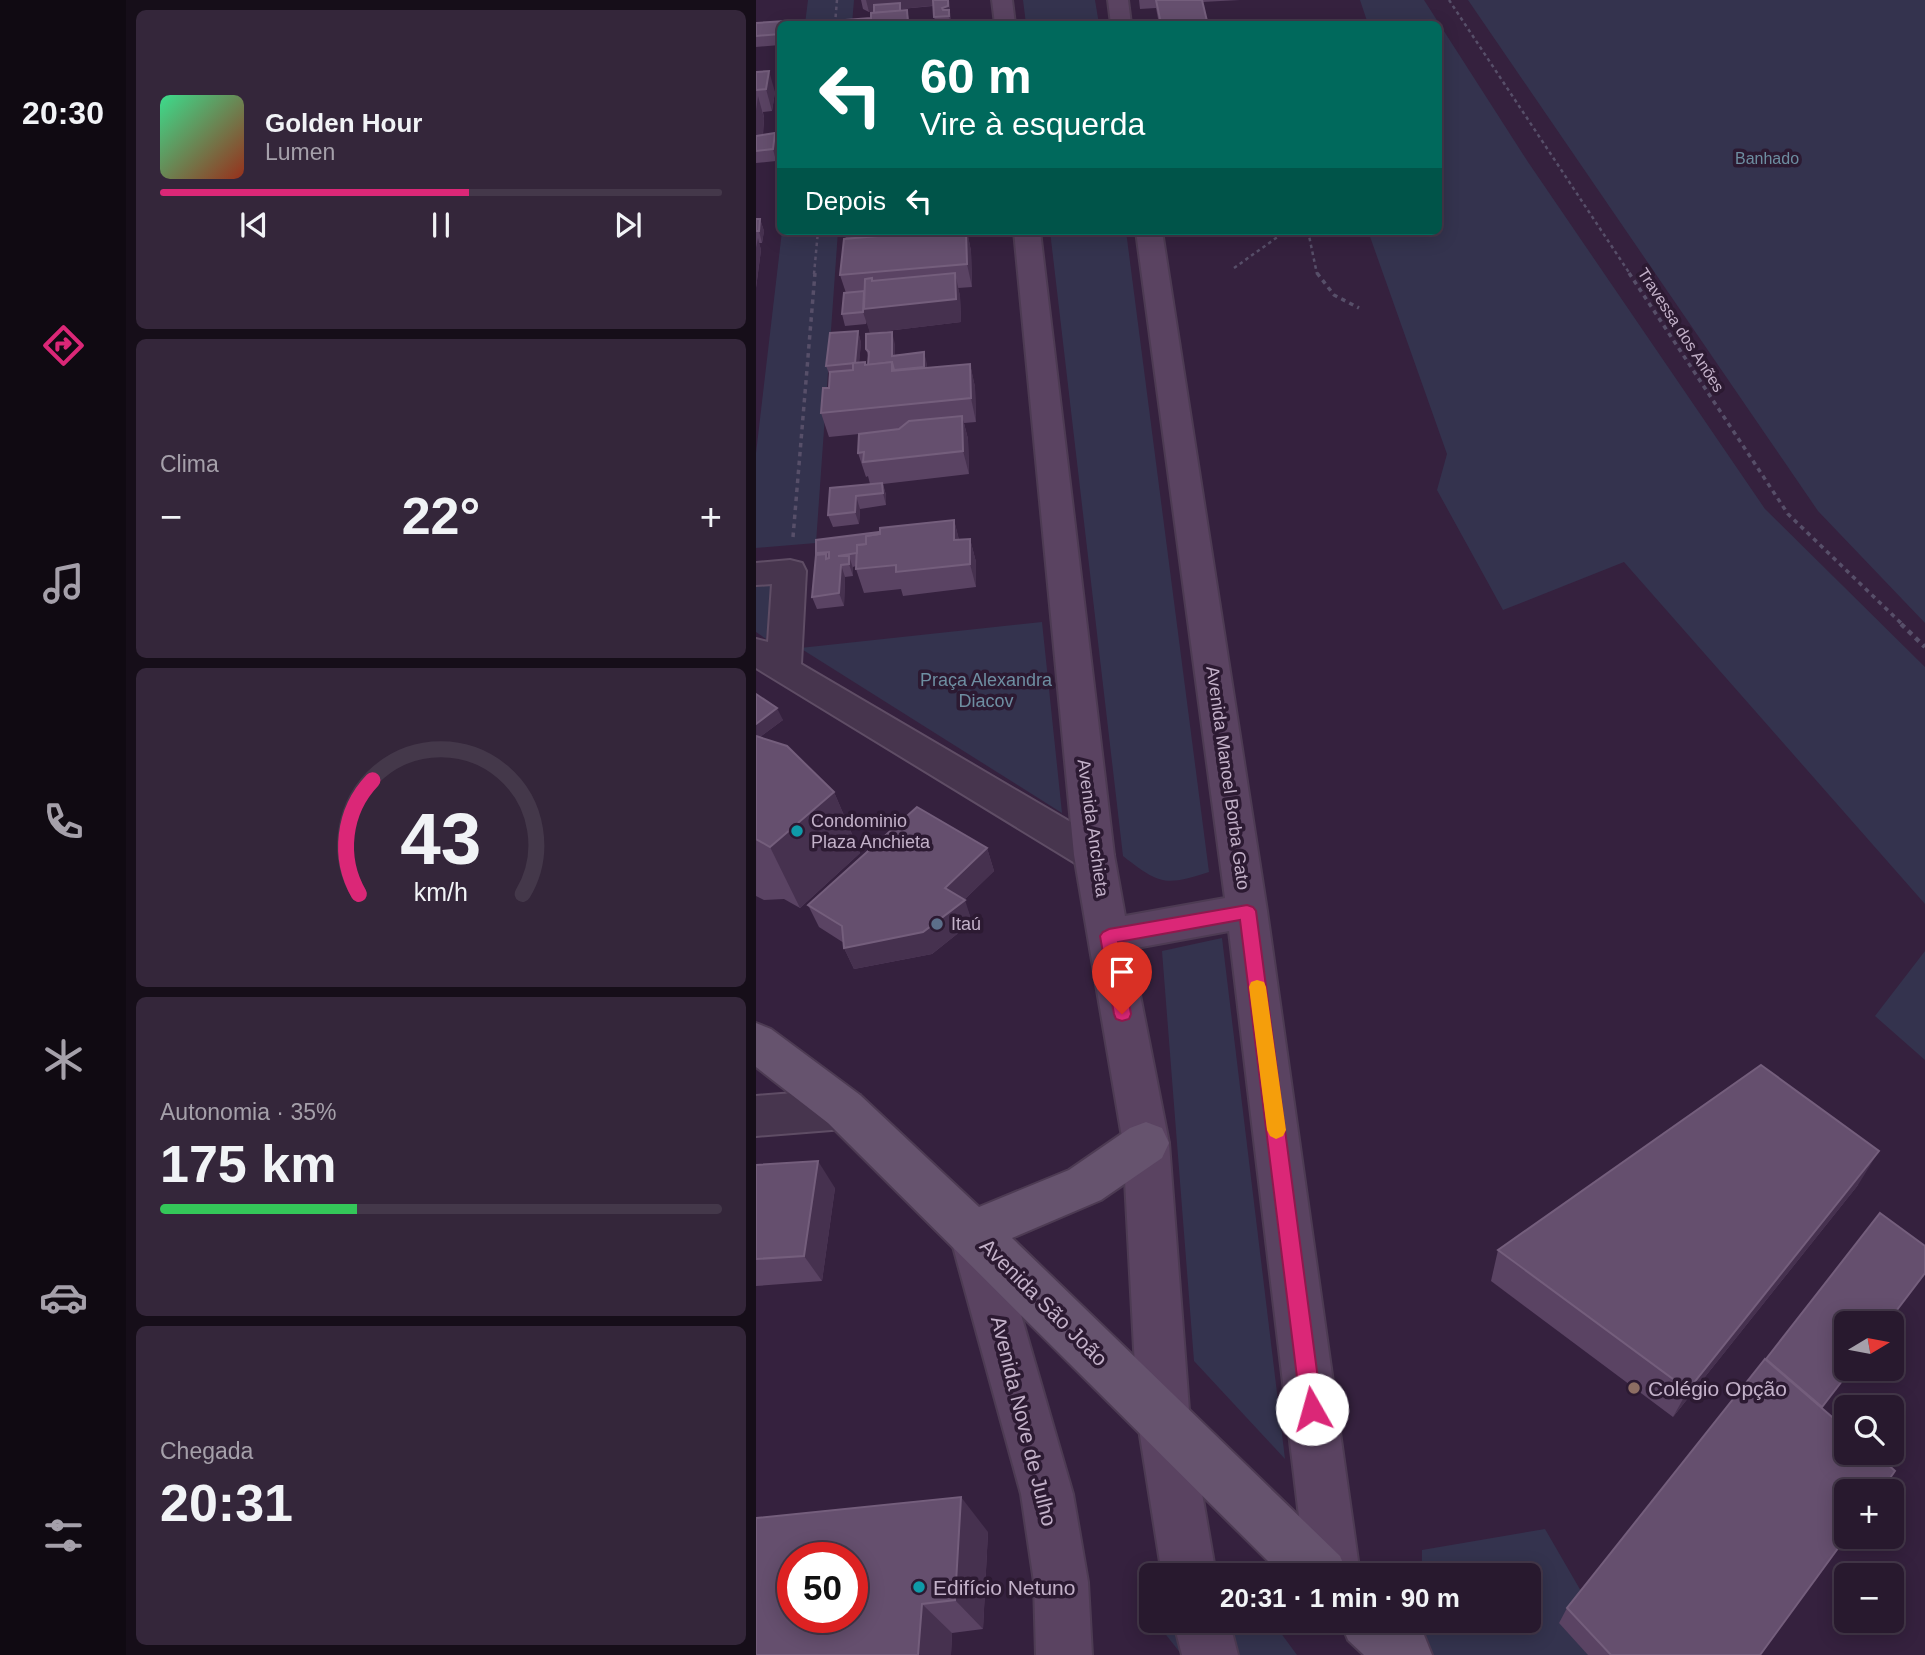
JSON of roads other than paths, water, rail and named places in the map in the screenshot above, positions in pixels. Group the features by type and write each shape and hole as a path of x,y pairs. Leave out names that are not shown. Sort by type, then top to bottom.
{"main road":[{"path":"1002,0 1005,21"},
{"path":"1118,0 1121,21"},
{"name":"Avenida Anchieta","path":"1027,235 1094,855 1146,1143 1164,1423 1187,1563"},
{"name":"Avenida Manoel Borba Gato","path":"1150,235 1247,911 1331,1563"},
{"path":"1109,936 1247,911"},
{"name":"Avenida São João","path":"756,1042 844,1109 974,1231 1164,1423 1309,1563"},
{"path":"974,1231 1085,1185 1146,1143"},
{"name":"Avenida Nove de Julho","path":"974,1231 1046,1494 1061,1582 1064,1655"},
{"path":"1204,1633 1210,1655"},
{"path":"1381,1633 1404,1655"}],"street":[{"path":"756,575 790,571 770,661 1094,855"},
{"path":"756,1116 844,1109"}],"place":[{"name":"Condominio Plaza Anchieta","path":"797,831"},
{"name":"Itaú","path":"937,924"},
{"name":"Colégio Opção","path":"1634,1388"},
{"name":"Edifício Netuno","path":"919,1587"}],"park label":[{"name":"Banhado","path":"1767,158"},
{"name":"Praça Alexandra Diacov","path":"986,690"}]}
